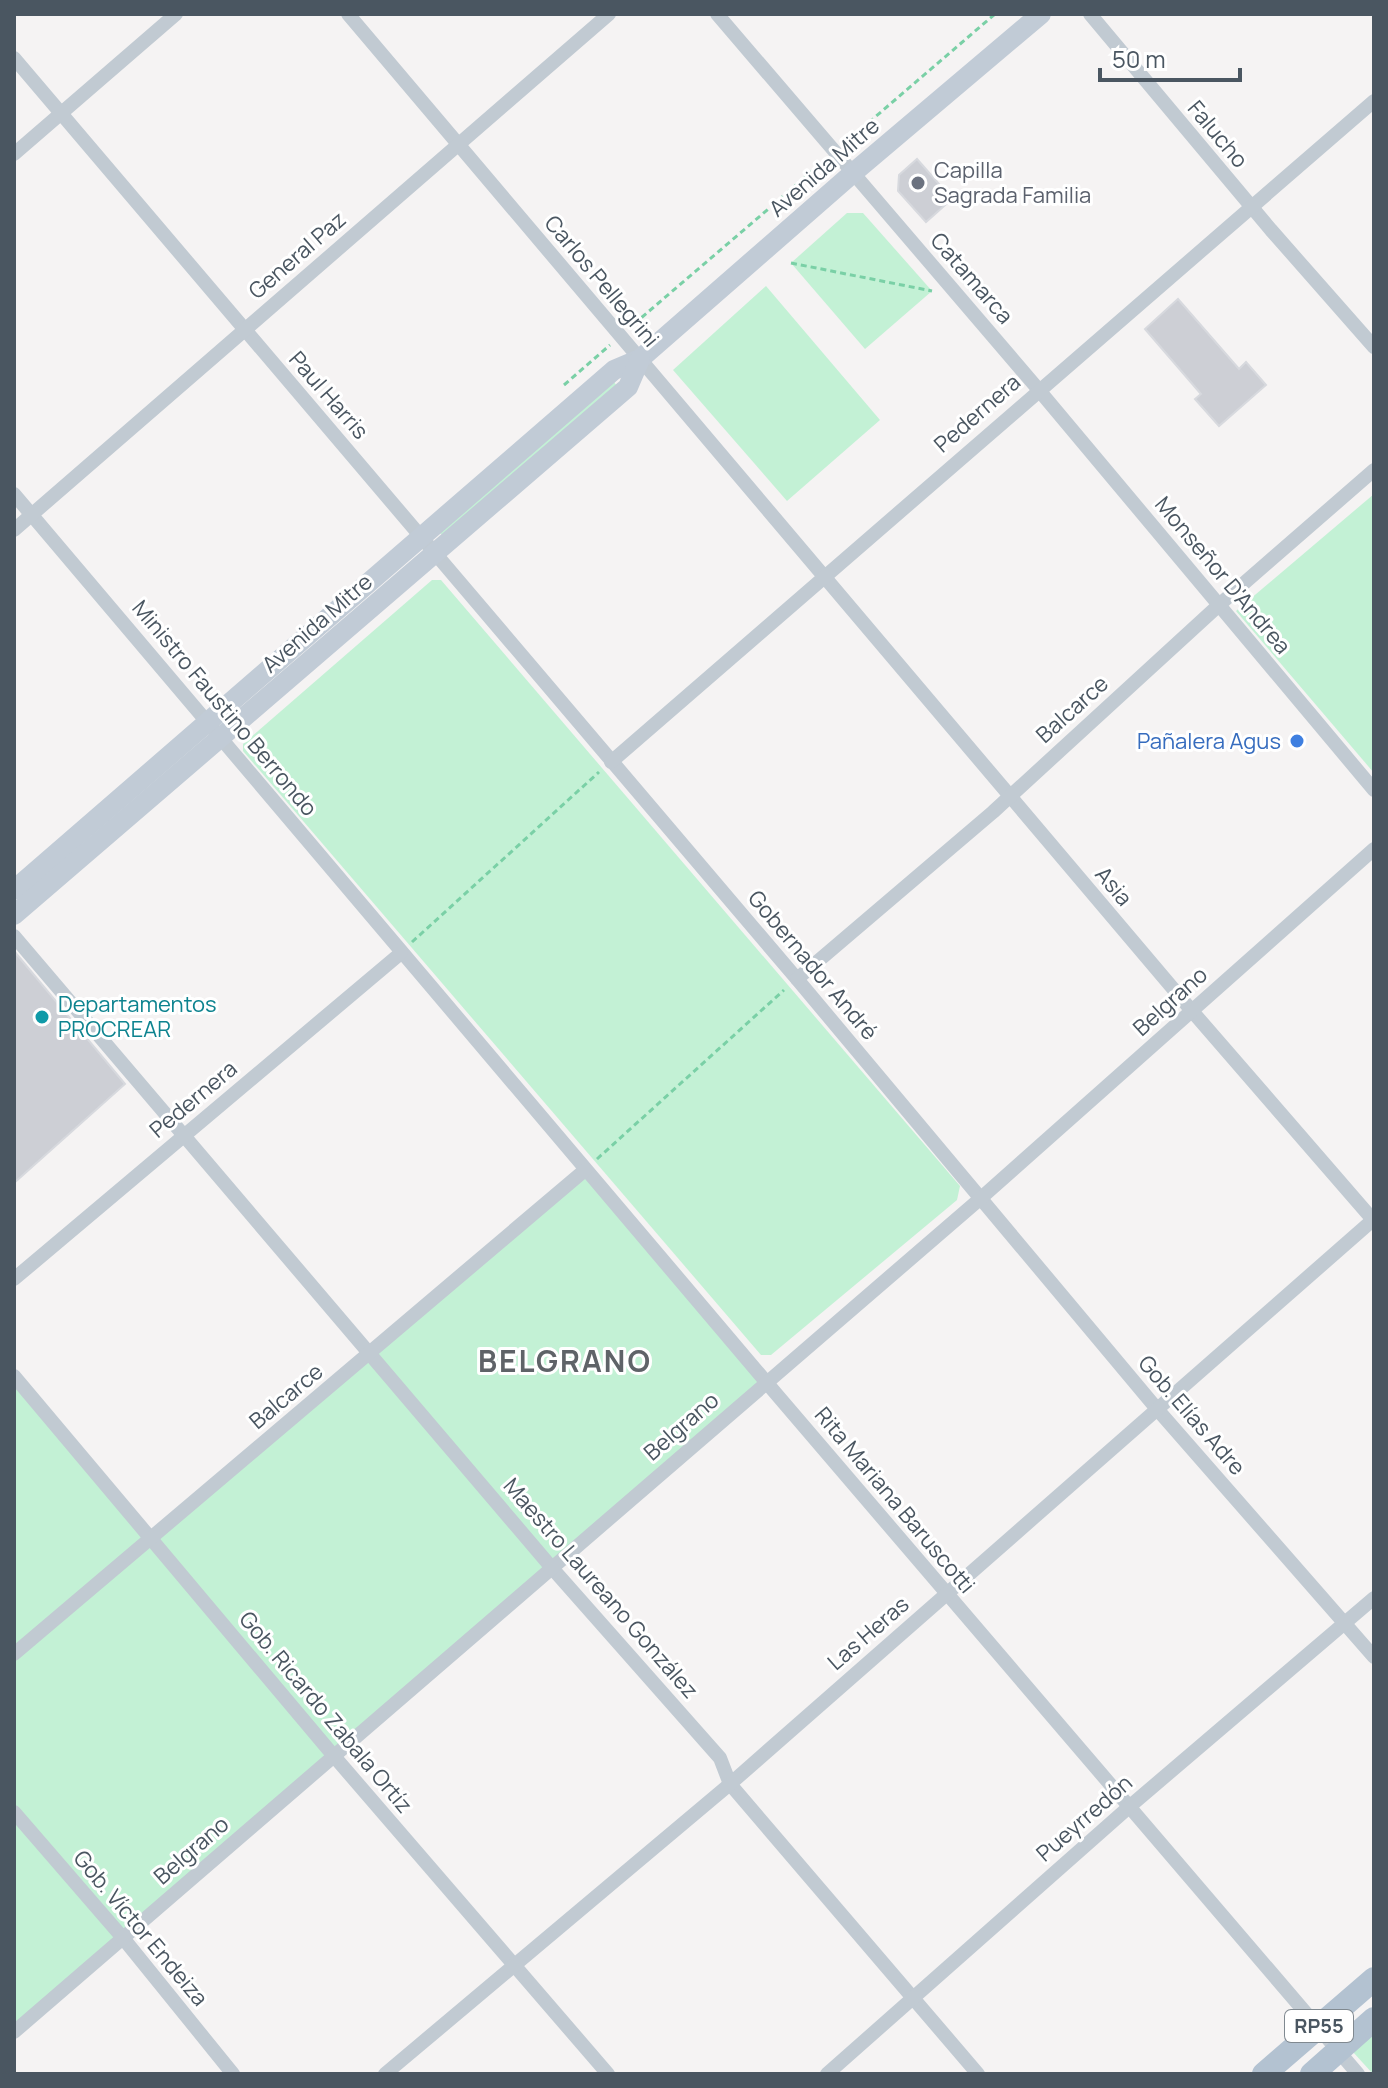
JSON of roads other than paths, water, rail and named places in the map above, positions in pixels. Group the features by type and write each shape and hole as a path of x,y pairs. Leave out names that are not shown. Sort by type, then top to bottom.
{"main road":[{"name":"Avenida Mitre","path":"14,890 215,729 429,545 614,370 640,359 1041,14"},
{"name":"Avenida Mitre","path":"14,915 215,729"},
{"name":"RP55","path":"1264,2074 1374,1979"},
{"name":"RP55","path":"1312,2074 1374,2019"}],"street":[{"path":"14,154 176,14"},
{"name":"Carlos Pellegrini","path":"348,14 825,575"},
{"name":"General Paz","path":"14,530 609,14"},
{"name":"Catamarca","path":"717,14 1038,389"},
{"name":"Falucho","path":"1090,14 1374,347"},
{"name":"Paul Harris","path":"14,58 611,762"},
{"name":"Pedernera","path":"611,762 1374,101"},
{"name":"Monseñor D'Andrea","path":"1038,389 1374,790"},
{"name":"Balcarce","path":"797,979 1010,795 1219,605 1374,470"},
{"name":"Ministro Faustino Berrondo","path":"14,494 401,953"},
{"name":"Asia","path":"825,575 1192,1011 1374,1220"},
{"name":"Gobernador André","path":"611,762 981,1198"},
{"name":"Belgrano","path":"14,2032 765,1381 981,1198 1374,849"},
{"name":"Maestro Laureano González","path":"14,936 369,1355 720,1758 730,1784 978,2074"},
{"name":"Pedernera","path":"14,1279 401,953"},
{"name":"Rita Mariana Baruscotti","path":"401,953 1358,2074"},
{"name":"Balcarce","path":"14,1654 585,1170"},
{"name":"Gob. Elías Adre","path":"981,1198 1157,1409 1374,1657"},
{"name":"Las Heras","path":"385,2074 730,1784 1374,1220"},
{"name":"Gob. Ricardo Zabala Ortíz","path":"14,1376 333,1755 608,2074"},
{"name":"Pueyrredón","path":"827,2074 1129,1807 1374,1598"},
{"name":"Gob. Víctor Endeiza","path":"14,1812 123,1938 233,2074"}],"place":[{"name":"Capilla Sagrada Familia","path":"918,183"},
{"name":"Pañalera Agus","path":"1297,741"},
{"name":"Departamentos PROCREAR","path":"42,1017"}],"district":[{"name":"BELGRANO","path":"565,1362"}]}
